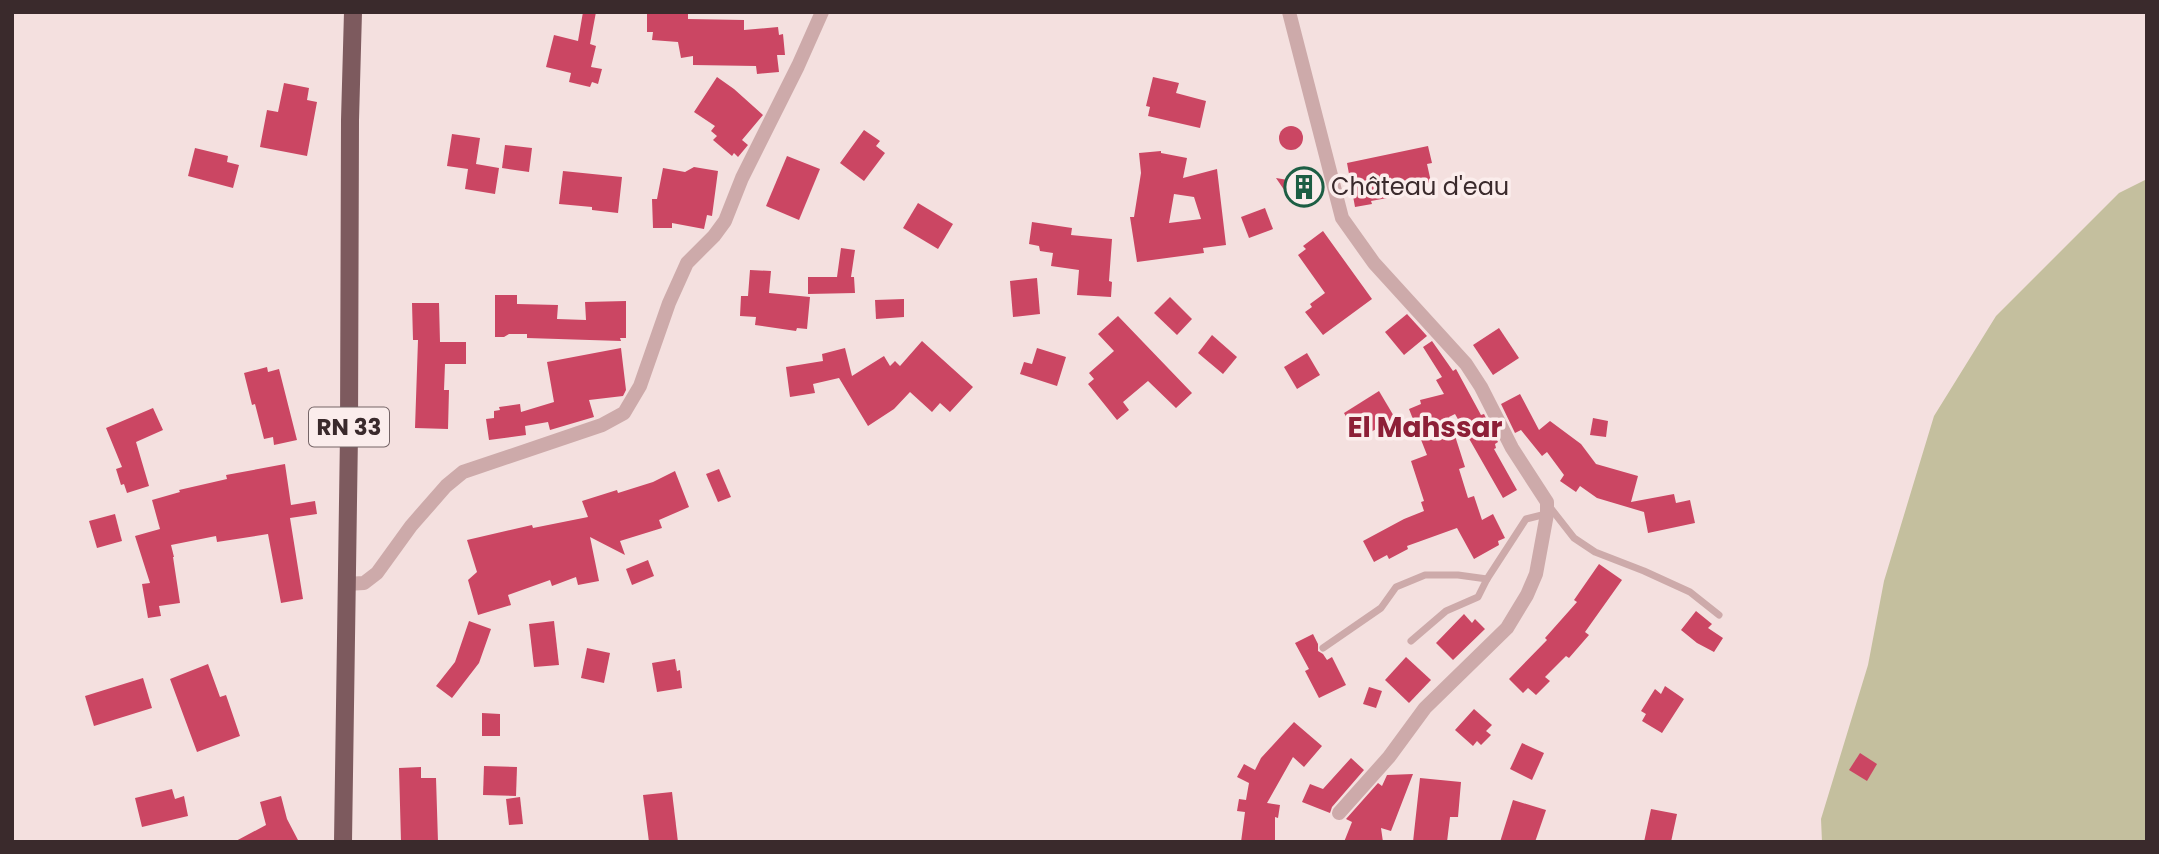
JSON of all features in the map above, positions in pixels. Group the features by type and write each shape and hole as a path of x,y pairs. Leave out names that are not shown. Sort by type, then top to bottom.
{"main road":[{"name":"RN 33","path":"342,842 349,434 349,120 353,12"}],"street":[{"path":"346,584 364,583 377,573 411,526 446,486 463,472 602,425 624,412 640,386 668,303 687,263 725,221 742,178 822,12"},
{"path":"1289,12 1342,218 1374,263 1466,364 1547,508 1536,574 1507,628 1425,708 1389,757 1339,813"}],"lane":[{"path":"1411,641 1446,611 1478,597 1526,519 1547,508 1574,538 1595,552 1690,592 1719,615"},
{"path":"1323,648 1381,608 1396,586 1426,575 1487,579"}],"shaded area":[{"path":"2147,179 2147,842 1822,842 1821,819 1868,665 1884,581 1934,416 1996,316 2119,193"}],"building":[{"path":"583,12 596,12 590,44 596,46 591,67 602,69 598,84 592,82 590,87 569,82 571,73 546,67 554,35 578,41"},
{"path":"647,12 688,12 688,19 744,20 744,30 778,27 779,35 783,34 785,55 777,55 779,72 757,74 756,66 693,65 693,56 681,58 678,42 652,40 653,32 647,32"},
{"path":"717,77 763,115 742,140 748,145 738,157 734,153 732,156 713,140 717,136 711,131 715,126 694,112"},
{"path":"1153,77 1179,83 1176,93 1206,101 1200,128 1148,116 1150,107 1146,106"},
{"path":"284,83 309,88 307,100 317,102 307,156 260,147 267,110 278,112"},
{"name":"Château d'eau","path":"1291,126 1302,133 1303,138 1296,149 1291,150 1280,143 1279,138 1286,127"},
{"path":"864,130 880,141 876,146 885,153 864,181 840,163"},
{"path":"452,134 480,138 476,164 499,168 495,194 465,189 468,169 447,166"},
{"path":"505,145 532,148 529,172 502,168"},
{"path":"1428,146 1432,163 1427,164 1431,182 1407,187 1409,194 1355,207 1347,163"},
{"path":"195,148 228,156 227,162 239,165 233,188 188,176"},
{"path":"1161,151 1187,158 1183,178 1217,169 1226,245 1203,248 1204,253 1137,262 1130,217 1134,217 1141,173 1139,153","holes":["1174,194 1194,197 1201,219 1169,223"]},
{"path":"787,156 820,169 799,220 766,206"},
{"path":"694,167 718,171 712,216 707,215 704,229 672,223 672,228 653,228 652,199 657,199 663,168 685,172"},
{"name":"Château d'eau","path":"1299,170 1314,173 1321,182 1318,199 1308,205 1302,206 1291,200 1276,178 1288,180"},
{"path":"563,171 622,177 618,213 559,204"},
{"path":"918,203 953,224 938,249 903,228"},
{"path":"1265,208 1273,229 1249,238 1241,217"},
{"path":"1032,222 1072,228 1071,235 1112,239 1109,281 1112,282 1111,297 1077,295 1079,270 1051,266 1053,253 1040,251 1039,246 1029,244"},
{"path":"1323,231 1372,299 1323,335 1305,312 1312,307 1310,304 1325,293 1298,255 1306,249 1303,246"},
{"path":"841,248 855,250 851,277 854,277 855,293 808,294 808,277 837,277"},
{"path":"750,270 771,271 769,293 810,297 807,329 797,328 796,331 755,325 756,317 740,316 741,296 748,296"},
{"path":"1037,278 1040,314 1013,317 1010,281"},
{"path":"495,295 517,295 517,304 558,305 557,319 586,320 585,302 626,301 626,338 620,338 621,341 527,338 527,334 495,337"},
{"path":"1170,297 1192,319 1177,335 1154,313"},
{"path":"904,299 904,317 876,319 875,300"},
{"path":"412,303 439,303 440,342 466,342 466,364 445,364 444,390 449,390 448,429 415,428 418,340 413,340"},
{"path":"1407,314 1427,336 1404,355 1385,332"},
{"path":"1118,316 1192,393 1176,408 1148,381 1123,402 1129,410 1117,420 1088,384 1094,379 1089,373 1114,351 1098,334"},
{"path":"1499,328 1519,358 1493,375 1473,345"},
{"path":"1212,335 1237,357 1223,374 1198,353"},
{"path":"922,341 973,387 950,412 940,403 932,412 910,392 894,409 868,426 839,378 813,384 815,393 790,397 786,367 823,361 822,354 845,348 852,376 884,356 890,366 895,361 900,366"},
{"path":"1432,341 1453,371 1456,369 1481,415 1484,414 1498,442 1494,449 1517,490 1503,498 1455,414 1449,417 1465,467 1459,469 1468,498 1474,496 1482,520 1493,514 1505,538 1498,541 1499,545 1474,559 1457,528 1407,546 1408,549 1389,559 1387,555 1374,562 1363,541 1424,511 1421,502 1424,501 1411,461 1427,455 1409,409 1421,404 1420,400 1444,394 1436,380 1442,377 1423,347"},
{"path":"621,348 626,390 623,396 589,400 594,417 550,430 548,422 525,426 526,435 489,440 486,419 494,418 494,411 500,410 499,407 520,404 521,412 554,402 547,362"},
{"path":"1037,348 1066,357 1057,386 1020,374 1024,362 1032,364"},
{"path":"1307,353 1320,375 1297,389 1284,367"},
{"path":"267,367 268,372 279,369 297,440 274,445 273,437 264,439 244,373"},
{"path":"1379,391 1395,418 1359,439 1344,413"},
{"path":"1520,394 1539,430 1550,421 1581,444 1596,464 1638,476 1631,502 1674,494 1676,503 1690,500 1695,523 1648,533 1644,512 1597,498 1580,486 1576,492 1560,481 1564,475 1547,452 1542,456 1521,430 1515,433 1501,404"},
{"path":"153,408 163,430 136,442 149,486 127,493 124,484 121,485 116,469 122,467 106,428"},
{"path":"1593,418 1608,421 1606,437 1590,435"},
{"path":"285,464 291,505 315,501 317,514 290,518 303,599 281,603 268,534 217,542 216,536 171,545 180,603 159,606 161,616 148,618 142,584 150,583 135,536 160,529 152,500 180,492 179,490 227,479 226,475"},
{"path":"719,469 731,497 718,502 706,474"},
{"path":"675,471 689,507 659,520 662,528 620,541 625,555 590,537 599,581 578,585 576,577 552,586 550,580 508,595 511,605 478,615 468,580 477,572 467,540 532,525 533,528 588,517 582,501 653,482"},
{"path":"115,514 122,541 97,548 89,521"},
{"path":"648,560 654,576 632,585 626,569"},
{"path":"1599,564 1622,580 1585,632 1589,635 1569,658 1566,656 1545,677 1550,681 1536,695 1528,688 1523,693 1509,679 1547,640 1545,638 1577,602 1574,600"},
{"path":"1696,611 1712,624 1708,628 1723,638 1714,652 1681,630"},
{"path":"1464,614 1472,623 1475,619 1485,629 1453,660 1436,643"},
{"path":"469,621 491,629 479,663 452,698 436,686 455,662"},
{"path":"554,621 559,665 534,667 529,624"},
{"path":"1313,634 1318,651 1327,660 1332,657 1346,685 1319,698 1305,671 1309,669 1295,643"},
{"path":"587,648 610,653 604,683 581,678"},
{"path":"1406,657 1431,680 1409,703 1385,680"},
{"path":"675,659 677,671 680,670 682,688 657,692 652,663"},
{"path":"208,664 220,697 226,695 240,736 197,752 170,679"},
{"path":"143,678 152,708 94,726 85,696"},
{"path":"1665,686 1684,699 1662,733 1642,721 1646,714 1641,711 1655,689 1661,694"},
{"path":"1369,687 1382,691 1376,708 1363,704"},
{"path":"1474,709 1492,725 1486,731 1491,735 1481,745 1477,741 1473,746 1455,730"},
{"path":"482,713 500,714 500,736 482,736"},
{"path":"1294,722 1322,746 1304,767 1293,757 1267,803 1280,805 1278,818 1275,817 1275,842 1241,842 1245,812 1237,811 1239,799 1246,800 1249,783 1237,777 1244,764 1255,770 1261,758"},
{"path":"1522,743 1544,753 1532,780 1510,769"},
{"path":"1860,753 1877,764 1867,781 1849,770"},
{"path":"1351,758 1364,770 1332,807 1330,813 1302,802 1310,784 1323,789"},
{"path":"484,766 517,767 516,796 483,795"},
{"path":"421,767 421,778 436,778 438,842 401,842 399,768"},
{"path":"1413,774 1391,831 1381,828 1383,842 1344,842 1352,822 1346,819 1378,783 1382,786 1387,775"},
{"path":"1420,778 1461,782 1458,817 1450,817 1447,842 1413,842"},
{"path":"172,789 175,799 184,796 188,816 142,827 135,798"},
{"path":"672,792 678,842 649,842 643,795"},
{"path":"281,796 287,819 299,842 234,842 266,825 260,802"},
{"path":"520,797 523,824 509,825 506,799"},
{"path":"1513,800 1546,810 1535,842 1500,842"},
{"path":"1651,809 1677,814 1671,842 1644,842"}],"place":[{"name":"Château d'eau","path":"1304,187"}],"district":[{"name":"El Mahssar","path":"1425,427"}]}
